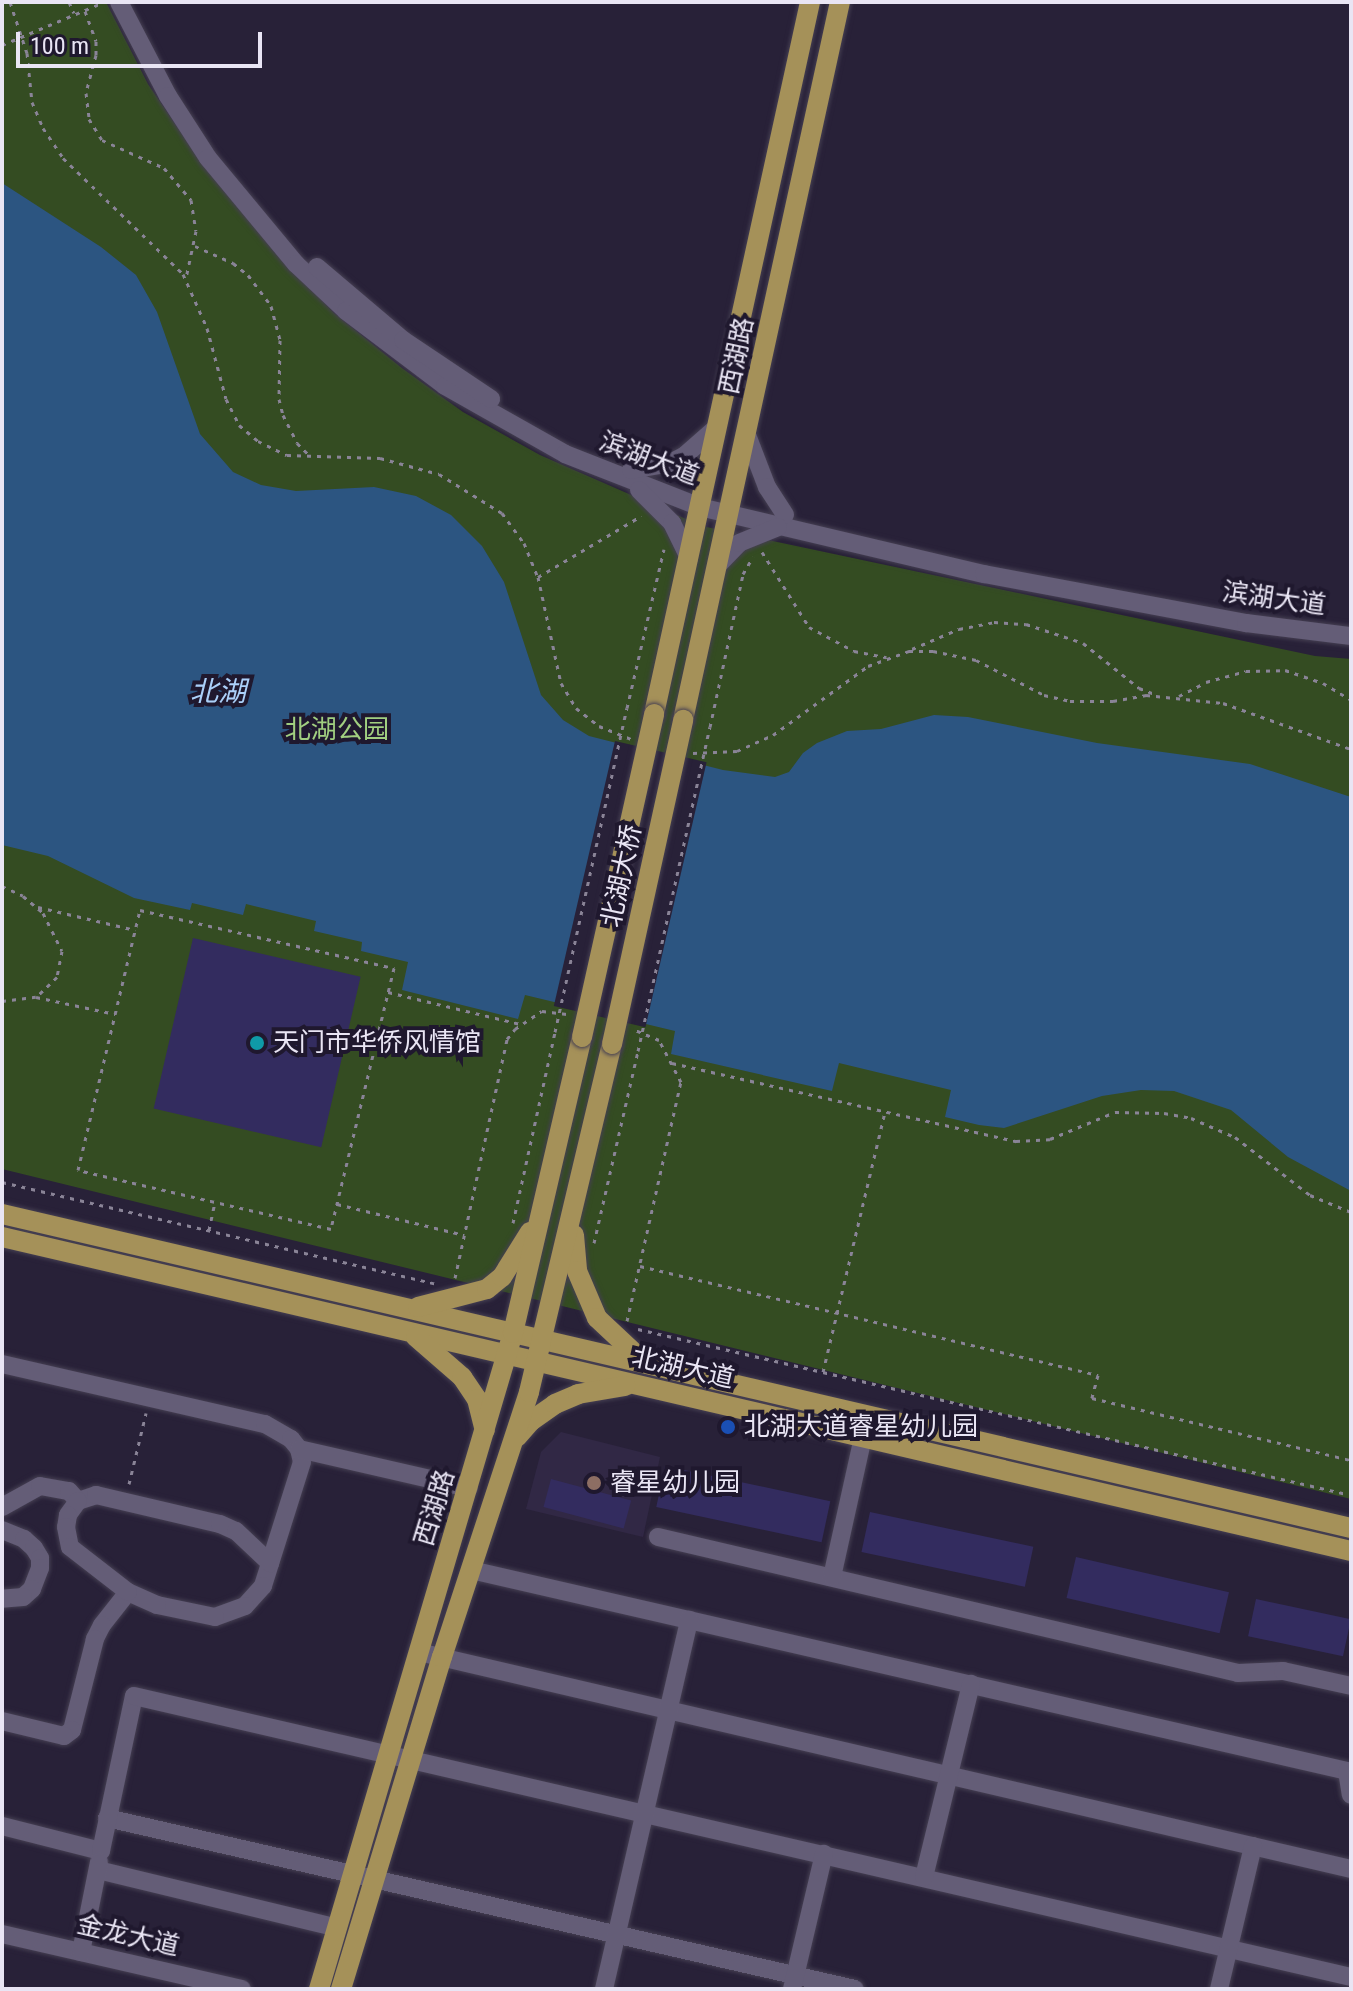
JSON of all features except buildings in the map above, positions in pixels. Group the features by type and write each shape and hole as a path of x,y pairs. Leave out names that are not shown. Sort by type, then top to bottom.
{"main road":[{"name":"西湖路","path":"654,714 810,2"},
{"name":"西湖路","path":"683,720 840,2"},
{"name":"北湖大桥","path":"582,1037 654,714"},
{"name":"北湖大桥","path":"612,1044 683,720"},
{"name":"西湖路","path":"319,1989 513,1333 582,1037"},
{"name":"西湖路","path":"341,1989 410,1759 538,1361 612,1044"},
{"path":"406,1309 449,1302 487,1289 514,1261 542,1211"},
{"name":"北湖大道","path":"2,1214 1351,1528"},
{"path":"572,1217 577,1271 586,1297 608,1332 647,1365"},
{"name":"北湖大道","path":"2,1237 1351,1551"},
{"path":"402,1329 426,1343 462,1377 477,1399 485,1434"},
{"path":"514,1440 531,1421 555,1404 604,1388 639,1384"}],"street":[{"name":"滨湖大道","path":"119,2 168,96 208,158 296,264 336,302 445,386 565,454 702,501 1126,602 1246,623 1351,636"},
{"name":"滨湖大道","path":"133,2 178,90 218,151 306,257 356,303 454,376 569,444 629,475"},
{"path":"689,558 672,523 629,475 684,456 717,427"},
{"path":"718,565 757,543 784,521 747,435"},
{"name":"滨湖大道","path":"784,521 1128,590 1247,611 1351,624"},
{"path":"2,1364 265,1424 281,1431 299,1449 302,1462 270,1563 257,1595 226,1615 215,1617 157,1605 128,1592 70,1547 66,1527 68,1515 78,1501 96,1495 220,1524 236,1531 270,1563"},
{"path":"832,1577 863,1437"},
{"path":"299,1449 469,1488"},
{"path":"2,1507 50,1485 69,1491 78,1501"},
{"path":"2,1530 24,1539 40,1558 40,1568 32,1589 23,1597 2,1599"},
{"path":"658,1537 1238,1673 1283,1671 1351,1686"},
{"path":"471,1570 1347,1771 1351,1795"},
{"path":"2,1721 64,1736 72,1730 95,1639 128,1592"},
{"path":"604,1989 689,1620"},
{"path":"419,1652 1351,1869"},
{"path":"924,1877 971,1684"},
{"path":"81,1952 134,1696 1351,1977"},
{"path":"107,1818 616,1934 793,1982 855,1989"},
{"path":"2,1826 101,1851"},
{"path":"1219,1989 1253,1846"},
{"path":"793,1982 824,1854"},
{"path":"98,1870 337,1928"},
{"name":"金龙大道","path":"2,1934 242,1989"}],"path":[{"path":"10,2 23,36 32,102 43,128 63,158 186,279 207,328 226,399 239,425 258,441 287,455 380,458 439,474 502,513 524,543 538,577 561,683 576,708 587,717 599,726 634,740"},
{"path":"69,2 75,15"},
{"path":"2,45 105,2"},
{"path":"85,11 96,41 96,55 86,93 86,107 95,131 112,148 164,168 182,185 196,215 195,246 186,279"},
{"path":"195,246 233,263 248,275 271,306 280,340 279,391 283,415 297,443 311,458"},
{"path":"538,577 607,539 657,505"},
{"path":"512,1229 665,543"},
{"path":"757,543 809,627 854,651 886,657"},
{"path":"593,1249 743,574 757,543"},
{"path":"681,751 705,755 737,751 773,735 828,692 886,657 909,651 959,629 994,622 1026,624 1083,643 1139,688 1159,696"},
{"path":"909,651 933,651 976,660 1044,695 1070,701 1179,696 1248,710 1351,749"},
{"path":"1179,696 1206,682 1246,671 1285,670 1323,683 1351,700"},
{"path":"2,886 43,913 62,951 57,977 36,997"},
{"path":"35,906 135,930"},
{"path":"140,910 394,968 388,992 331,1229 78,1170 140,910"},
{"path":"388,992 521,1024"},
{"path":"2,1001 36,997 115,1014"},
{"path":"672,1063 1034,1142 1115,1112 1164,1113 1191,1118 1235,1137 1310,1195 1351,1212"},
{"path":"823,1372 885,1111"},
{"path":"2,1182 445,1285"},
{"path":"209,1230 215,1202"},
{"path":"337,1204 464,1235"},
{"path":"640,1266 1098,1375 1092,1398 1351,1460"},
{"path":"453,1284 460,1283"},
{"path":"622,1324 1351,1495"},
{"path":"125,1502 149,1398"}],"shaded area":[{"name":"睿星幼儿园","path":"561,1432 660,1457 643,1537 526,1509 541,1452"}],"green space":[{"name":"北湖公园","path":"2,2 106,2 148,84 192,149 278,255 334,313 402,368 463,412 540,455 702,526 1315,656 1351,659 1351,1499 2,1169"}],"water":[{"name":"北湖","path":"2,183 101,247 136,275 157,312 200,434 233,472 261,485 296,491 374,487 416,496 451,515 482,546 504,582 541,695 563,720 589,736 723,770 775,777 789,772 803,753 817,743 847,731 881,729 934,715 968,717 1097,743 1250,764 1351,797 1351,1191 1288,1157 1231,1110 1174,1091 1141,1090 1102,1096 1004,1128 979,1125 945,1117 951,1090 839,1063 832,1091 671,1054 675,1031 525,995 518,1019 402,990 408,962 361,951 362,942 314,931 316,921 246,904 243,915 192,903 190,910 134,898 48,856 2,845"}],"pier":[{"path":"615,741 707,762 645,1027 554,1006"}],"place":[{"name":"天门市华侨风情馆","path":"257,1043"},
{"name":"北湖大道睿星幼儿园","path":"728,1427"},
{"name":"睿星幼儿园","path":"594,1483"}]}
